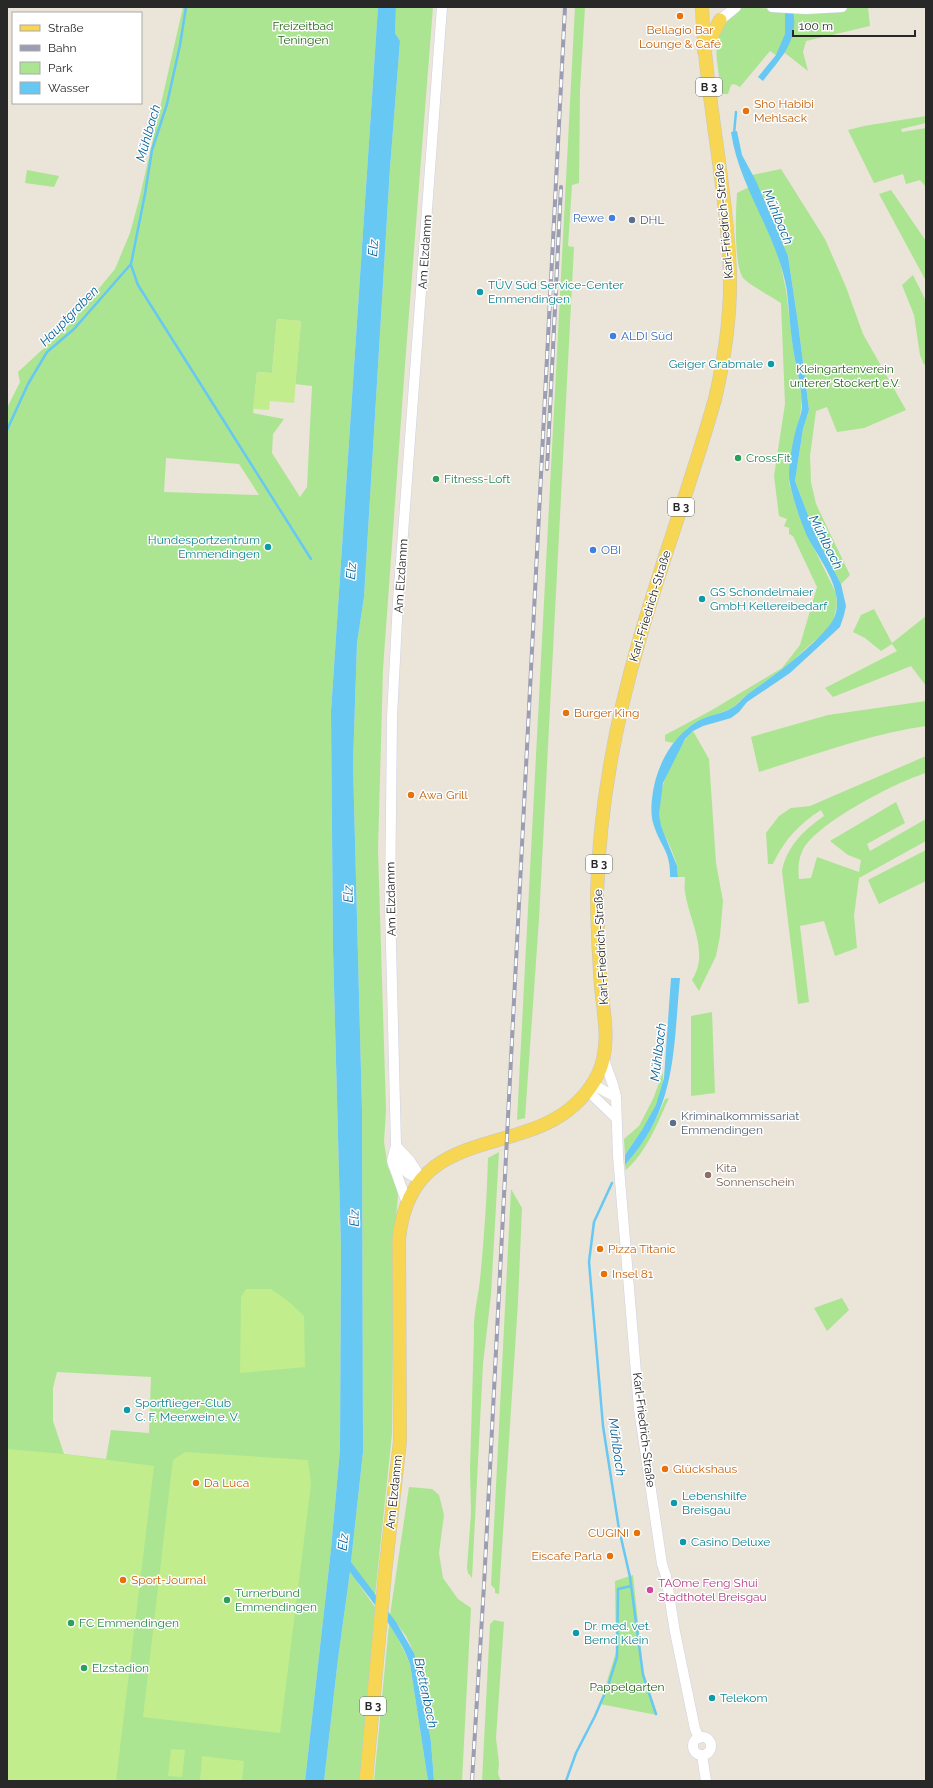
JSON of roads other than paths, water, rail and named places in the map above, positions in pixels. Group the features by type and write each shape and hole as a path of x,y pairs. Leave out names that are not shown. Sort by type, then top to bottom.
{"main road":[{"name":"B 3","path":"702,7 704,51"},
{"path":"704,51 720,20"},
{"name":"Karl-Friedrich-Straße","path":"587,1090 598,1074 603,1057 605,1026 601,987 597,894 602,827 612,749 640,638 707,427 722,372 726,342 730,297 730,256 704,51"},
{"name":"Am Elzdamm","path":"366,1781 380,1623 400,1441 399,1239 407,1203 422,1178 431,1169 452,1155 490,1142 528,1132 554,1121 567,1112 587,1090"}],"street":[{"name":"Am Elzdamm","path":"407,1203 392,1161 396,1145 390,905 393,710 398,601 442,7"},
{"path":"720,20 736,7"},
{"path":"772,7 806,9 842,7"},
{"name":"Karl-Friedrich-Straße","path":"603,1057 616,1098 616,1118 639,1408 662,1564 666,1576 694,1722 699,1738 694,1742 693,1748 696,1753 702,1755 706,1781"},
{"path":"616,1098 597,1087 587,1090 616,1118"},
{"path":"396,1145 410,1160 422,1178"}],"water":[{"name":"Elz","path":"378,7 396,7 395,33 400,41 390,168 364,597 357,643 353,764 362,1110 363,1452 351,1562 396,1622 414,1653 419,1668 431,1742 434,1781 428,1781 410,1664 405,1651 399,1639 350,1572 324,1781 305,1781 331,1549 340,1450 341,1249 333,948 331,712"},
{"path":"785,7 793,7 793,34 783,55 763,81 758,77 776,55 785,34"},
{"path":"737,131 742,155 756,181 788,256 809,410 803,429 795,481 816,536 841,584 846,606 840,627 790,673 747,702 739,712 731,718 703,726 693,731 685,739 663,783 659,814 661,826 677,866 678,877 670,877 669,861 652,820 654,787 666,754 672,745 688,728 702,719 734,707 801,654 829,626 835,615 837,604 836,592 832,580 807,536 797,511 790,484 789,466 791,452 801,414 802,400 792,341 787,291 776,250 750,192 735,153 731,132"},
{"path":"671,978 680,978 676,1030 669,1077 655,1122 642,1143 625,1165 625,1155 642,1130 656,1105 664,1078"}],"waterway":[{"name":"Mühlbach","path":"7,430 28,384 47,352 74,329 131,264 152,150 167,104 180,45 186,7"},
{"name":"Mühlbach","path":"734,134 736,112"},
{"path":"131,265 138,285 311,559"},
{"name":"Mühlbach","path":"612,1183 594,1222 589,1262 603,1426 619,1529 630,1577 643,1675 656,1714"},
{"path":"566,1781 576,1753 608,1686 617,1657 618,1589 631,1586"}],"railway":[{"path":"472,1781 484,1585 565,7"},
{"path":"547,469 561,187"}],"place":[{"name":"Bellagio Bar Lounge & Café","path":"680,16"},
{"name":"Sho Habibi Mehlsack","path":"746,111"},
{"name":"Rewe","path":"612,218"},
{"name":"DHL","path":"632,220"},
{"name":"TÜV Süd Service-Center Emmendingen","path":"480,292"},
{"name":"ALDI Süd","path":"613,336"},
{"name":"Geiger Grabmale","path":"771,364"},
{"name":"CrossFit","path":"738,458"},
{"name":"Fitness-Loft","path":"436,479"},
{"name":"Hundesportzentrum Emmendingen","path":"268,547"},
{"name":"OBI","path":"593,550"},
{"name":"GS Schondelmaier GmbH Kellereibedarf","path":"702,599"},
{"name":"Burger King","path":"566,713"},
{"name":"Awa Grill","path":"411,795"},
{"name":"Kriminalkommissariat Emmendingen","path":"673,1123"},
{"name":"Kita Sonnenschein","path":"708,1175"},
{"name":"Pizza Titanic","path":"600,1249"},
{"name":"Insel 81","path":"604,1274"},
{"name":"Sportflieger-Club C. F. Meerwein e. V.","path":"127,1410"},
{"name":"Glückshaus","path":"665,1469"},
{"name":"Da Luca","path":"196,1483"},
{"name":"Lebenshilfe Breisgau","path":"674,1503"},
{"name":"CUGINI","path":"637,1533"},
{"name":"Casino Deluxe","path":"683,1542"},
{"name":"Eiscafe Parla","path":"610,1556"},
{"name":"Sport-Journal","path":"123,1580"},
{"name":"TAOme Feng Shui Stadthotel Breisgau","path":"650,1590"},
{"name":"Turnerbund Emmendingen","path":"227,1600"},
{"name":"FC Emmendingen","path":"71,1623"},
{"name":"Dr. med. vet. Bernd Klein","path":"576,1633"},
{"name":"Elzstadion","path":"84,1668"},
{"name":"Telekom","path":"712,1698"}],"park label":[{"name":"Freizeitbad Teningen","path":"303,33"},
{"name":"Kleingartenverein unterer Stockert e.V.","path":"845,376"},
{"name":"Pappelgarten","path":"627,1687"}],"water label":[{"name":"Hauptgraben","path":"69,316"},
{"name":"Brettenbach","path":"426,1693"}]}
